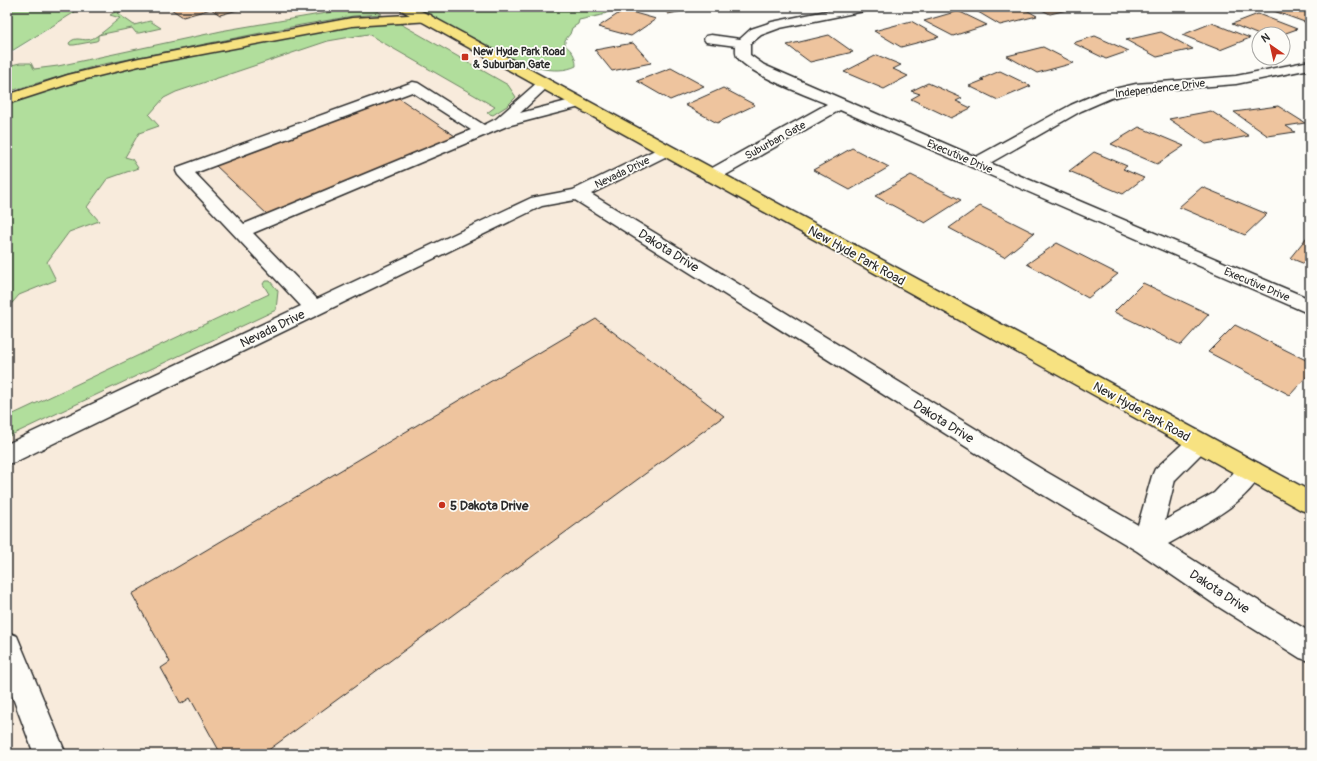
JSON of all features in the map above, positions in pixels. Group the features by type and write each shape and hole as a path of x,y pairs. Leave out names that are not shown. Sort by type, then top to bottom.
{"main road":[{"name":"New Hyde Park Road","path":"405,7 579,104 1310,503"},
{"path":"7,100 73,78 133,63 346,23 380,19 426,18"}],"street":[{"path":"711,39 743,43 756,32 777,24 865,7"},
{"name":"Executive Drive","path":"743,43 743,56 759,68 1310,307"},
{"name":"Independence Drive","path":"977,163 1076,108 1106,95 1136,88 1236,80 1310,65"},
{"path":"500,123 544,84"},
{"path":"314,308 184,171 413,86 482,131"},
{"path":"242,231 500,123 579,104"},
{"name":"Suburban Gate","path":"711,176 839,104"},
{"name":"Nevada Drive","path":"7,455 537,202 578,194 665,151"},
{"name":"Dakota Drive","path":"578,194 1020,469 1146,543 1224,595 1310,648"},
{"path":"1146,543 1164,476 1200,442"},
{"path":"1146,543 1223,500 1251,471"},
{"path":"7,645 50,754"}],"shaded area":[{"path":"82,7 405,7 1310,503 1310,754 7,754 7,254 139,62 7,84 7,56"}],"green space":[{"path":"7,7 83,7 7,54"},
{"path":"123,7 132,8 117,13 134,25 150,21 161,28 136,33 132,28 99,35 120,18 110,15"},
{"path":"337,7 369,7 382,14 353,16 301,25 99,65 7,92 7,66 20,63 31,63 34,69 58,66 226,30 338,11"},
{"path":"406,7 618,7 602,15 579,20 578,24 572,28 570,34 565,40 565,45 572,52 576,66 559,70 538,68 490,51"},
{"path":"399,23 508,85 516,97 507,106 493,115 487,113 495,107 368,34 328,41 176,92 164,98 149,115 159,126 139,133 125,157 132,159 138,168 107,179 87,207 99,221 69,232 47,262 56,280 19,295 7,309 7,103 75,79 130,66 362,24"},
{"path":"98,35 98,40 96,41 74,45 70,45 69,43 74,39 88,40"},
{"path":"265,281 270,281 278,291 276,310 7,437 7,417 269,294 263,284"}],"building":[{"path":"168,7 248,7 220,15 211,9 183,17"},
{"path":"661,7 703,7 668,14"},
{"path":"983,7 1021,7 1037,16 1000,25 973,9"},
{"path":"1036,7 1080,7 1050,14"},
{"path":"1277,7 1310,7 1310,24 1271,10"},
{"path":"624,10 656,19 631,36 598,27"},
{"path":"958,11 987,25 953,36 924,21"},
{"path":"1258,14 1289,26 1251,26 1251,32 1232,24"},
{"path":"911,21 939,37 901,47 874,31"},
{"path":"1212,23 1250,38 1220,50 1182,35"},
{"path":"1291,27 1297,29 1291,31"},
{"path":"1161,32 1193,49 1157,57 1126,40"},
{"path":"829,35 853,52 810,62 787,45"},
{"path":"1095,36 1129,51 1106,59 1073,43"},
{"path":"633,43 651,63 612,71 595,50"},
{"path":"1043,47 1074,63 1037,73 1007,56"},
{"path":"877,55 901,65 893,69 908,76 884,89 844,72"},
{"path":"671,68 704,86 670,100 637,81"},
{"path":"1000,71 1031,86 998,100 969,86 984,80 981,79"},
{"path":"928,83 962,98 956,101 971,108 951,118 911,99 920,94 911,91"},
{"path":"723,88 755,105 717,123 685,105"},
{"path":"396,96 458,138 269,216 214,164"},
{"path":"1278,106 1305,123 1286,126 1295,132 1268,136 1234,112"},
{"path":"1211,111 1249,136 1206,144 1169,119"},
{"path":"1139,127 1184,146 1157,164 1111,144"},
{"path":"852,148 889,167 850,190 813,170"},
{"path":"1094,152 1127,166 1123,169 1144,178 1123,194 1069,171"},
{"path":"911,175 961,200 925,223 875,196"},
{"path":"1202,187 1267,214 1245,235 1179,207"},
{"path":"980,206 1034,233 1004,257 949,228"},
{"path":"1307,237 1310,238 1310,266 1290,258"},
{"path":"1057,243 1118,274 1088,298 1027,264"},
{"path":"1143,283 1209,314 1181,345 1114,312"},
{"name":"5 Dakota Drive","path":"596,319 724,416 263,754 221,754 190,698 181,704 161,668 170,662 132,594"},
{"path":"1235,325 1310,362 1310,373 1290,395 1208,352"}],"place":[{"name":"New Hyde Park Road & Suburban Gate","path":"465,57"},
{"name":"5 Dakota Drive","path":"442,505"}]}
